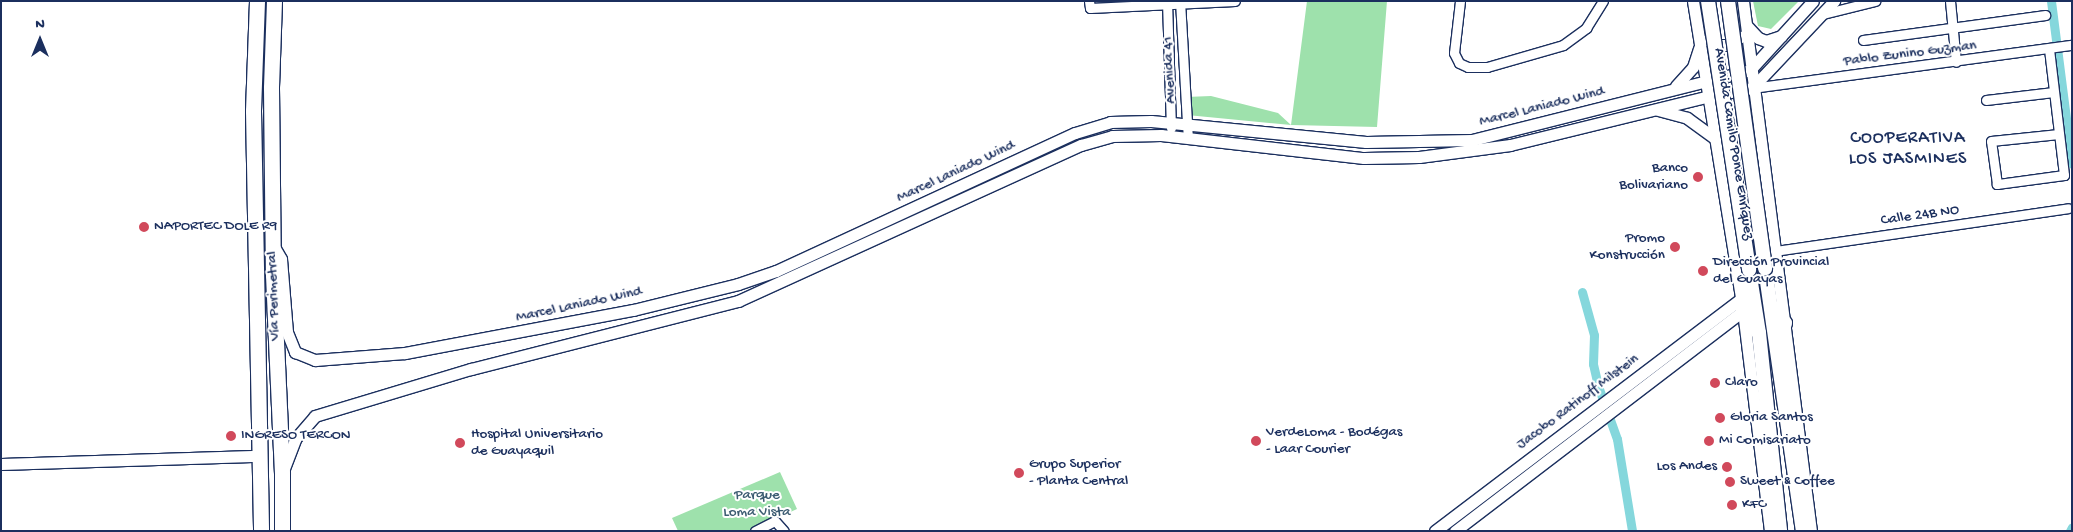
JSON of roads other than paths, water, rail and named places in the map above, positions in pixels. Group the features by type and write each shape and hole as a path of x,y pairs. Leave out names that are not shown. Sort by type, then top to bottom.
{"highway":[{"name":"Vía Perimetral","path":"257,1 253,111 261,531"},
{"name":"Vía Perimetral","path":"274,1 270,88 272,243 282,473 282,531"}],"main road":[{"name":"Avenida Camilo Ponce Enríquez","path":"1693,1 1699,28 1742,305 1770,531"},
{"name":"Avenida Camilo Ponce Enríquez","path":"1708,1 1759,333 1780,531"},
{"name":"Avenida Camilo Ponce Enríquez","path":"1728,1 1803,531"},
{"name":"Avenida Camilo Ponce Enríquez","path":"1743,1 1747,25 1752,88 1785,323 1811,531"},
{"path":"1750,70 1813,1"},
{"path":"1752,88 1834,1"},
{"path":"1699,28 1710,42 1728,44 1737,40 1747,25 1758,38 1766,41 1783,35"},
{"path":"1676,86 1693,67 1700,41"},
{"name":"Marcel Laniado Wind","path":"272,243 281,258 287,332 295,352 315,360 405,353 624,312 738,284 776,271 1075,133 1110,122 1171,123 1366,142 1472,140 1514,132 1676,86 1750,70"},
{"name":"Marcel Laniado Wind","path":"282,473 295,439 315,416 471,369 738,301 1082,145 1112,136 1170,136 1364,158 1419,157 1510,145 1652,109 1752,88"},
{"path":"1652,109 1687,118 1715,138"},
{"path":"1749,271 1742,305 1759,333"},
{"name":"Jacobo Ratinoff Milstein","path":"1435,531 1742,305"},
{"name":"Jacobo Ratinoff Milstein","path":"1456,531 1742,305"},
{"path":"1771,306 1785,323 1777,351"},
{"path":"1,464 260,456"}],"street":[{"path":"1090,4 1235,1"},
{"path":"1460,1 1454,53 1459,63 1468,67 1487,67 1563,45 1586,28 1603,1"},
{"path":"1823,14 1875,1"},
{"path":"1950,1 1956,62"},
{"name":"Avenida 41","path":"1180,2 1188,138"},
{"name":"Avenida 41","path":"1167,3 1170,136"},
{"path":"1863,40 2045,15"},
{"name":"Pablo Zunino Guzman","path":"1752,88 2069,46"},
{"path":"2050,49 2064,175 1997,184 1992,141 2059,134"},
{"path":"1986,100 2054,92"},
{"name":"Calle 24B NO","path":"1775,251 2068,208"},
{"path":"755,531 775,521 784,531"}],"waterway":[{"path":"2051,1 2072,164"},
{"path":"1582,292 1594,335 1593,364 1598,386 1617,439 1632,531"},
{"path":"2070,531 2072,527"}],"place":[{"name":"Banco Bolivariano","path":"1698,177"},
{"name":"NAPORTEC DOLE R9","path":"144,227"},
{"name":"Promo Konstrucción","path":"1675,247"},
{"name":"Dirección Provincial del Guayas","path":"1703,271"},
{"name":"Claro","path":"1715,383"},
{"name":"Gloria Santos","path":"1720,418"},
{"name":"INGRESO TERCON","path":"231,436"},
{"name":"VerdeLoma - Bodégas - Laar Courier","path":"1256,441"},
{"name":"Mi Comisariato","path":"1709,441"},
{"name":"Hospital Universitario de Guayaquil","path":"460,443"},
{"name":"Los Andes","path":"1727,467"},
{"name":"Grupo Superior - Planta Central","path":"1019,473"},
{"name":"Sweet & Coffee","path":"1730,482"},
{"name":"KFC","path":"1732,505"}],"district":[{"name":"COOPERATIVA LOS JASMINES","path":"1908,150"}],"park label":[{"name":"Parque Loma Vista","path":"757,504"}]}
